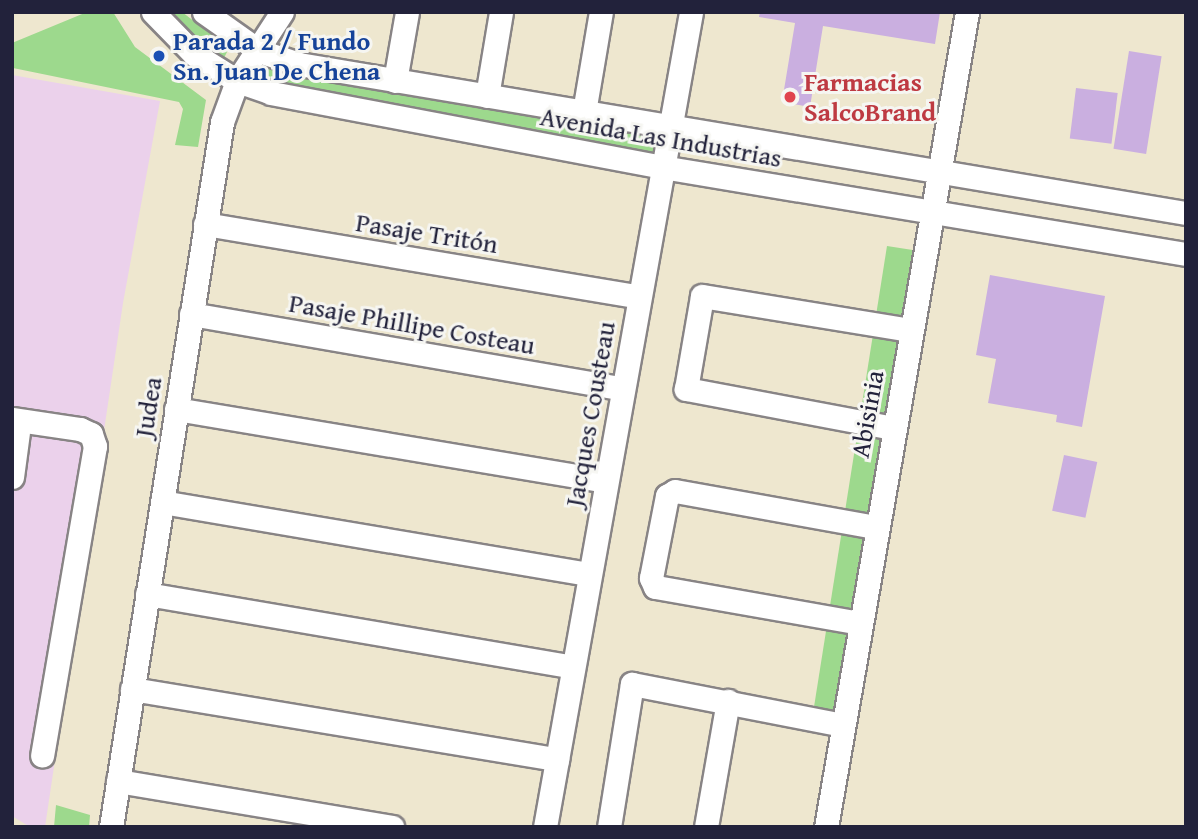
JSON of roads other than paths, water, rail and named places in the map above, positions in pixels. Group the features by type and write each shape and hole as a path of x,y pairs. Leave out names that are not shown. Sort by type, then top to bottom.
{"street":[{"name":"Avenida Las Industrias","path":"153,12 194,54 237,81 299,99 662,167 1186,254"},
{"name":"Avenida Las Industrias","path":"204,12 259,51 299,64 1186,214"},
{"name":"Judea","path":"111,827 222,122 237,81 282,12"},
{"path":"395,81 407,12"},
{"path":"488,96 501,12"},
{"path":"584,113 601,12"},
{"name":"Jacques Cousteau","path":"545,827 691,12"},
{"name":"Abisinia","path":"826,827 930,212 940,173 967,12"},
{"name":"Pasaje Tritón","path":"205,224 639,297"},
{"path":"893,428 686,389 702,296 910,330"},
{"name":"Pasaje Phillipe Costeau","path":"191,314 623,389"},
{"path":"176,409 606,481"},
{"path":"12,477 14,427 95,446 43,755"},
{"path":"860,623 655,587 651,578 667,496 675,491 876,527"},
{"path":"162,502 589,574"},
{"path":"147,594 573,667"},
{"path":"609,827 632,684 843,726"},
{"path":"132,689 557,759"},
{"path":"706,827 728,701"},
{"path":"118,781 392,827"}],"place":[{"name":"Parada 2 / Fundo Sn. Juan De Chena","path":"159,56"},
{"name":"Farmacias SalcoBrand","path":"790,97"}]}
